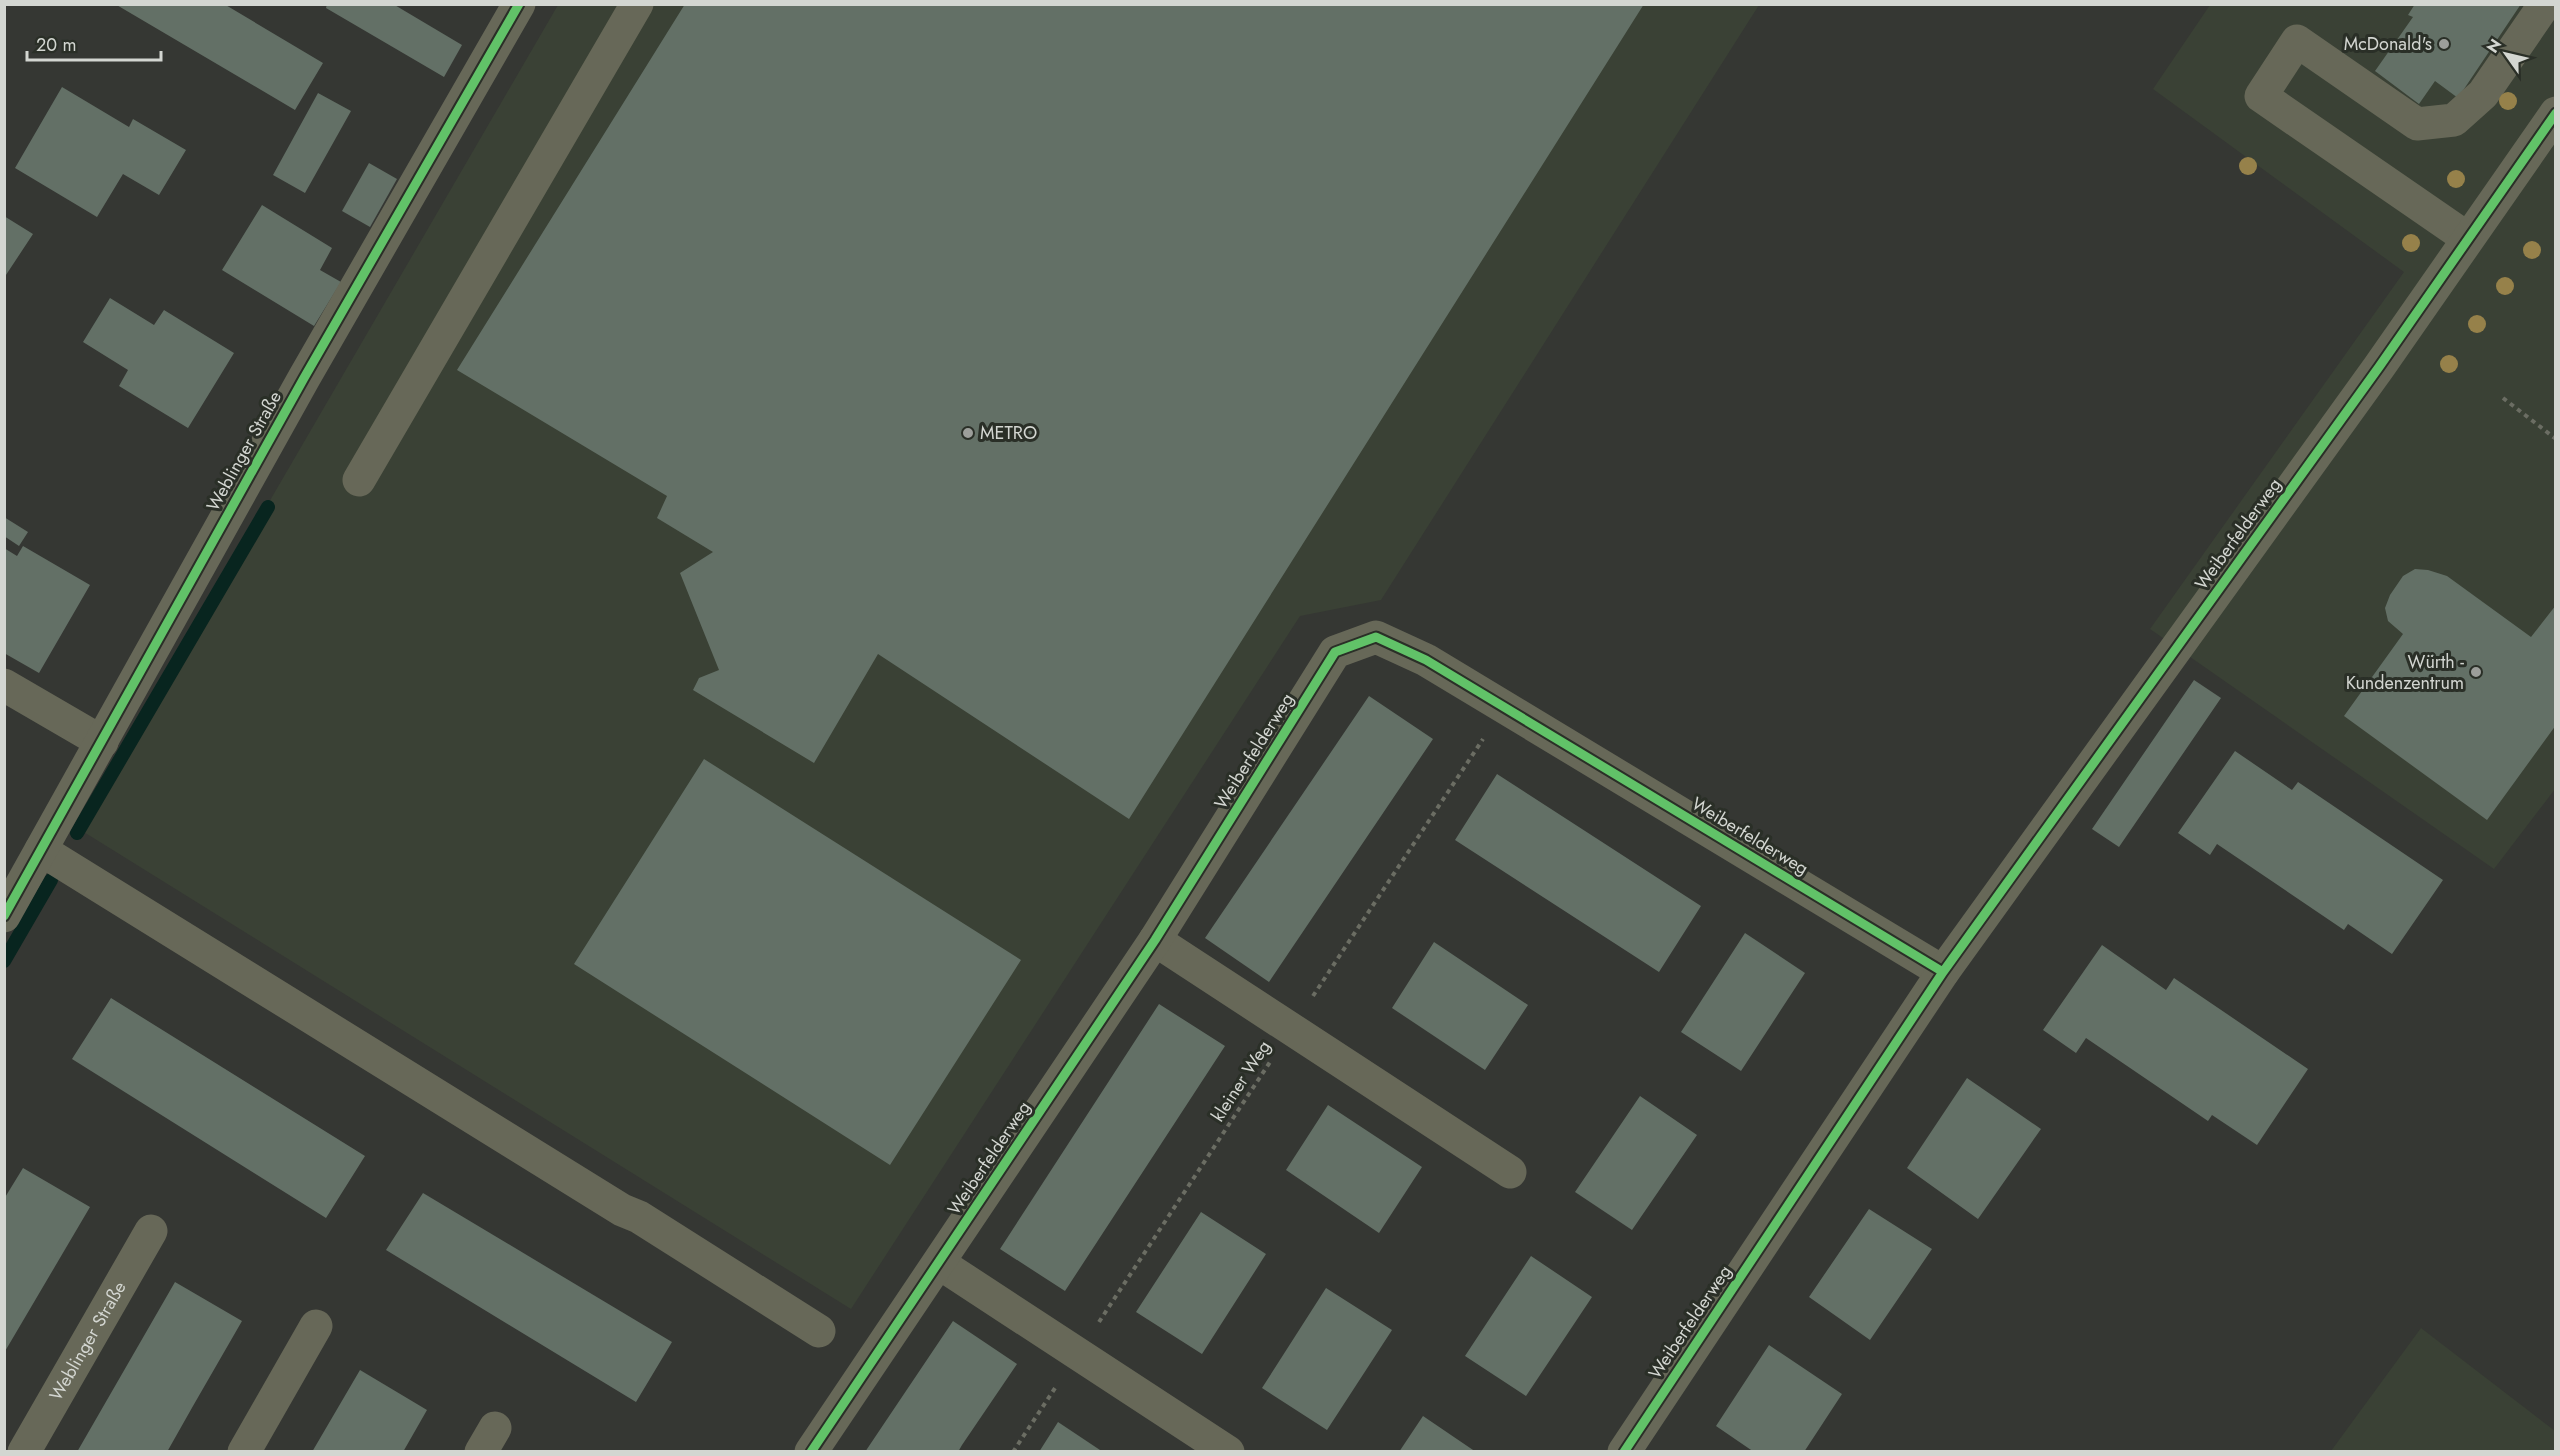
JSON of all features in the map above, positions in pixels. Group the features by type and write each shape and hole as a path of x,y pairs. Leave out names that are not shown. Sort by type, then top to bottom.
{"street":[{"name":"Weblinger Straße","path":"4,916 288,407 519,4"},
{"path":"358,480 637,4"},
{"path":"2467,238 2261,96 2297,41 2417,124 2454,120 2482,94 2545,4"},
{"name":"Weiberfelderweg","path":"1624,1452 1943,972 2379,367 2556,113"},
{"name":"Weiberfelderweg","path":"811,1452 1155,940 1335,652 1376,637 1426,660 1943,972"},
{"path":"4,685 102,742"},
{"path":"41,850 328,1025 622,1210 639,1217 819,1331"},
{"path":"1155,940 1510,1172"},
{"name":"Weblinger Straße","path":"24,1452 151,1231"},
{"path":"939,1263 1228,1452"},
{"path":"244,1452 316,1326"}],"path":[{"path":"2503,398 2556,439"}],"shaded area":[{"path":"558,5 1759,5 1381,600 1300,616 851,1309 79,829"},
{"path":"2210,5 2555,5 2555,789 2494,869 2150,629 2404,272 2153,89"},
{"path":"2421,1328 2555,1431 2555,1451 2331,1451"}],"building":[{"path":"115,4 224,4 323,63 295,110"},
{"path":"327,4 393,4 462,45 444,77 326,8"},
{"name":"METRO","path":"685,4 1644,4 1129,819 878,654 814,763 693,690 699,678 719,670 680,573 713,552 657,518 667,496 457,370"},
{"name":"McDonald's","path":"2415,4 2521,4 2458,98 2435,81 2419,104 2375,71 2413,17 2408,15"},
{"path":"62,87 129,127 133,119 186,150 159,195 123,174 97,217 15,168"},
{"path":"318,93 351,111 305,193 273,175"},
{"path":"369,163 397,179 370,227 342,211"},
{"path":"262,205 332,248 320,270 341,282 314,326 222,270"},
{"path":"4,216 33,234 4,278"},
{"path":"110,298 154,325 164,310 234,353 188,428 119,386 128,370 83,342"},
{"path":"4,517 28,532 19,546 4,536"},
{"path":"23,546 90,585 39,673 4,653 4,548 17,556"},
{"path":"2415,569 2428,570 2447,576 2531,637 2556,605 2556,725 2487,820 2344,716 2403,634 2388,621 2385,608 2390,595 2403,576"},
{"path":"2194,680 2221,698 2119,847 2092,829"},
{"path":"1369,696 1433,739 1269,982 1205,938"},
{"path":"2235,751 2292,790 2298,782 2443,880 2392,954 2348,924 2344,930 2217,844 2210,855 2178,833"},
{"path":"704,759 1021,960 890,1165 574,964"},
{"path":"1497,774 1701,906 1659,972 1455,840"},
{"path":"1745,933 1805,973 1741,1071 1681,1032"},
{"path":"1434,942 1528,1005 1485,1070 1392,1008"},
{"path":"2102,945 2166,990 2174,978 2308,1069 2257,1145 2212,1115 2208,1121 2086,1038 2076,1053 2043,1030"},
{"path":"111,998 365,1156 326,1218 72,1059"},
{"path":"1159,1004 1225,1046 1065,1291 1000,1249"},
{"path":"1967,1078 2041,1129 1978,1219 1907,1168"},
{"path":"1640,1096 1697,1135 1632,1230 1575,1192"},
{"path":"1328,1105 1422,1167 1379,1233 1286,1170"},
{"path":"23,1168 90,1207 4,1353 4,1199"},
{"path":"423,1193 672,1342 636,1402 386,1250"},
{"path":"1869,1209 1932,1249 1870,1340 1809,1297"},
{"path":"1201,1212 1266,1254 1202,1354 1136,1312"},
{"path":"1531,1256 1592,1297 1526,1396 1465,1356"},
{"path":"175,1282 242,1321 167,1452 77,1452"},
{"path":"1326,1288 1392,1330 1327,1430 1262,1388"},
{"path":"953,1321 1017,1364 958,1452 865,1452"},
{"path":"1769,1345 1842,1394 1804,1452 1754,1452 1716,1426"},
{"path":"360,1370 427,1410 403,1452 312,1452"},
{"path":"1423,1416 1476,1452 1399,1452"},
{"path":"1058,1422 1103,1452 1039,1452"}],"waterway":[{"path":"77,833 268,507"},
{"path":"4,961 51,880"}],"cycle path":[{"path":"4,916 304,378 519,4"},
{"path":"1624,1452 1943,972 2379,367 2556,113"},
{"path":"811,1452 1155,940 1335,652 1376,637 1426,660 1943,972"}],"place":[{"name":"McDonald's","path":"2444,44"},
{"name":"METRO","path":"968,433"},
{"name":"Würth - Kundenzentrum","path":"2476,672"}]}
